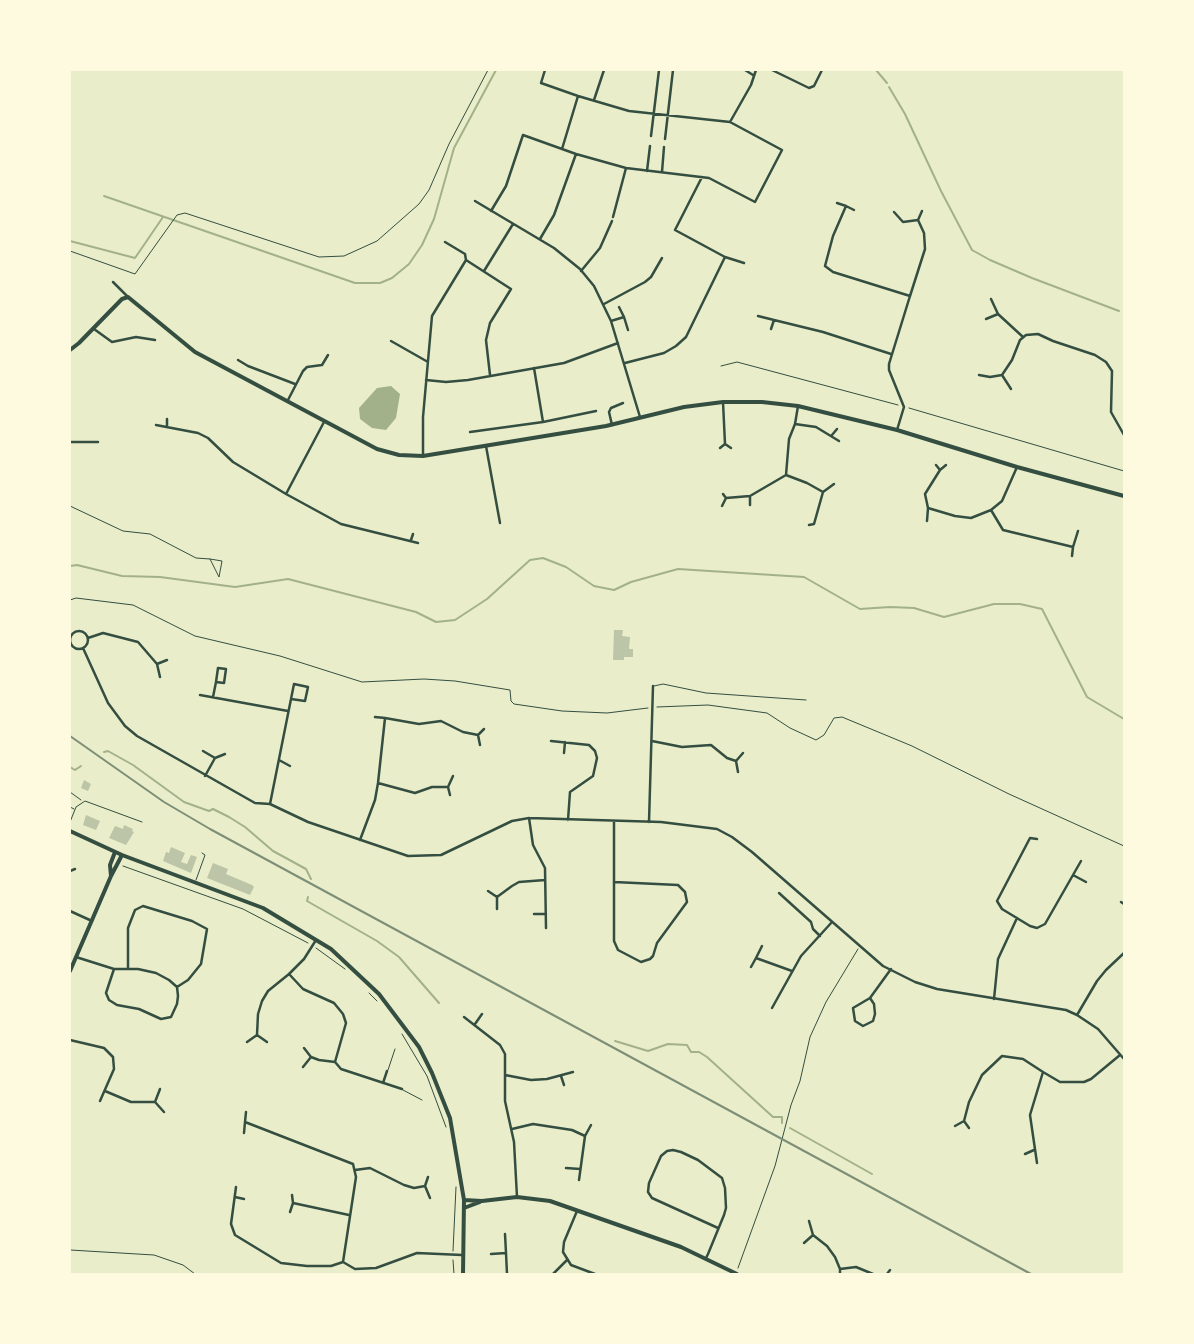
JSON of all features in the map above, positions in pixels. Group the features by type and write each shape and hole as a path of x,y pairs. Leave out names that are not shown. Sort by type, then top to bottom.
{"street":[{"path":"491,210 506,186 523,135 576,154 626,168 708,178 755,202 782,150 730,122 629,110 578,96 541,83 545,70"},
{"path":"594,100 604,70"},
{"path":"651,136 659,70"},
{"path":"665,139 672,70"},
{"path":"745,70 753,74"},
{"path":"730,122 751,85 753,74 756,70"},
{"path":"772,70 810,88 814,86 822,70"},
{"path":"562,149 578,96"},
{"path":"647,171 650,146"},
{"path":"662,172 664,147"},
{"path":"540,239 554,215 576,154"},
{"path":"581,271 600,248 613,219 626,168"},
{"path":"702,178 675,230 725,257 744,263"},
{"path":"475,201 561,252 594,286 611,321 640,418"},
{"path":"837,203 854,210"},
{"path":"846,206 830,244 825,261 826,269 910,296"},
{"path":"897,430 904,407 889,370 891,354 925,249 924,233 918,220 922,211"},
{"path":"894,212 903,222 918,220"},
{"path":"484,272 513,224"},
{"path":"423,456 422,437 432,316 466,260 465,254 445,242"},
{"path":"625,364 664,353 686,337 725,257"},
{"path":"604,304 645,282 662,258"},
{"path":"466,260 511,288 490,323 486,340 490,376"},
{"path":"113,282 128,297 195,352 377,449 399,455 423,456 612,425 684,407 723,402 762,402 798,406 897,430 1017,467 1124,496"},
{"path":"70,350 94,329 122,299 128,297"},
{"path":"990,299 998,314 1023,337"},
{"path":"619,307 628,330"},
{"path":"986,319 998,314"},
{"path":"758,316 831,334 891,354"},
{"path":"611,321 624,317"},
{"path":"771,329 774,320"},
{"path":"94,329 112,342 136,337 154,340"},
{"path":"979,375 990,377 1002,374 1007,370 1023,337 1038,334 1053,341 1095,354 1106,362 1113,376 1110,402 1112,416 1124,435"},
{"path":"391,341 428,362"},
{"path":"426,380 446,382 564,364 618,343"},
{"path":"287,402 295,384 307,367 322,366 328,355"},
{"path":"238,360 248,366 295,384"},
{"path":"534,368 543,422"},
{"path":"1002,374 1011,389"},
{"path":"612,425 609,412 611,408 623,402"},
{"path":"723,402 725,444"},
{"path":"786,475 789,440 795,424 798,406"},
{"path":"470,432 543,422 596,411"},
{"path":"167,419 167,427"},
{"path":"286,494 324,422"},
{"path":"795,424 816,427 839,441"},
{"path":"156,425 198,433 208,438 233,462 256,478 341,524 418,543"},
{"path":"832,435 837,429"},
{"path":"70,442 98,442"},
{"path":"725,444 731,448"},
{"path":"720,448 725,444"},
{"path":"486,446 500,523"},
{"path":"936,465 940,470"},
{"path":"927,520 928,508 925,494 940,470 946,465"},
{"path":"928,508 955,516 971,518 991,510 1002,501 1017,467"},
{"path":"786,475 823,492"},
{"path":"726,498 750,496 786,475"},
{"path":"809,525 816,525 823,492 834,484"},
{"path":"723,494 726,498"},
{"path":"750,496 750,505"},
{"path":"722,506 726,498"},
{"path":"991,510 1003,530 1074,547"},
{"path":"499,516 505,514"},
{"path":"1072,556 1078,531"},
{"path":"411,540 412,534"},
{"path":"75,632 82,632 88,638 87,644 83,648 77,648 72,645 72,636 75,632"},
{"path":"88,638 103,633 130,639 145,648 157,664 160,678"},
{"path":"83,648 108,703 125,726 205,776 255,803 270,804 308,822 408,856 427,857 453,851 512,821 530,818 649,822 708,827 732,837 891,970 915,982 937,989 1054,1007 1078,1015 1098,1030 1124,1059"},
{"path":"157,664 167,660"},
{"path":"213,697 218,668 226,669 224,683 216,682"},
{"path":"270,804 288,712 291,698 294,684 308,687 305,701 291,698"},
{"path":"649,822 653,686"},
{"path":"200,695 288,712"},
{"path":"375,717 418,724 441,721 463,732 478,735"},
{"path":"360,840 375,800 385,718"},
{"path":"478,735 484,729"},
{"path":"478,735 480,745"},
{"path":"652,741 689,748 711,745 727,758 736,761"},
{"path":"551,742 590,745 595,751 597,758 595,773 591,779 570,792 568,820"},
{"path":"564,753 565,742"},
{"path":"203,751 215,758"},
{"path":"736,761 743,753"},
{"path":"205,776 215,758 225,754"},
{"path":"279,760 290,766"},
{"path":"736,761 738,772"},
{"path":"450,795 448,786 453,776"},
{"path":"378,783 415,793 432,787 448,786"},
{"path":"530,818 533,845 542,858 545,880 546,928"},
{"path":"614,822 614,882 614,941 618,950 641,962 650,959 653,956 657,943 687,902 685,892 678,885 614,882"},
{"path":"70,831 122,855 263,908 331,949 378,994 419,1047 445,1102 450,1118 464,1200 463,1274"},
{"path":"1037,839 1030,838 997,901 1002,909 1017,918 1037,928 1045,924 1081,861"},
{"path":"111,876 110,864 115,852"},
{"path":"70,970 122,855"},
{"path":"70,871 75,869"},
{"path":"1074,875 1086,882"},
{"path":"497,897 519,882 545,880"},
{"path":"488,891 497,897"},
{"path":"779,893 811,922 813,929 820,936"},
{"path":"497,897 497,908"},
{"path":"128,968 128,928 135,910 143,906 192,921 208,929 201,964 188,980 177,987"},
{"path":"70,911 92,921"},
{"path":"534,914 546,914"},
{"path":"994,999 998,958 1017,918"},
{"path":"772,1008 792,971 832,922"},
{"path":"257,1035 258,1014 262,1001 268,991 304,959 316,939"},
{"path":"751,967 762,946"},
{"path":"1078,1015 1097,981 1124,953"},
{"path":"76,957 114,969 128,968 156,973 177,987 178,996 175,1010 171,1016 161,1019 139,1009 117,1005 109,1000 106,993 114,969"},
{"path":"756,958 792,971"},
{"path":"870,998 874,1004 875,1014 872,1021 863,1026 855,1021 853,1008 861,1001 870,998 891,970"},
{"path":"289,974 303,989 334,1003 343,1014 346,1023 335,1062"},
{"path":"475,1024 482,1014"},
{"path":"464,1017 500,1045 505,1054 505,1101 512,1129 517,1166 517,1197"},
{"path":"247,1042 257,1035"},
{"path":"257,1035 267,1042"},
{"path":"70,1040 104,1048 110,1053 115,1062 114,1069 100,1101"},
{"path":"304,1048 311,1056 327,1063 335,1062"},
{"path":"964,1122 969,1102 982,1075 1002,1056 1023,1059 1060,1082 1084,1082 1091,1079 1120,1055"},
{"path":"303,1067 311,1056"},
{"path":"335,1062 341,1069 402,1089"},
{"path":"383,1083 387,1071"},
{"path":"505,1074 531,1080 561,1076 573,1072"},
{"path":"1037,1163 1030,1115 1043,1072"},
{"path":"561,1076 564,1085"},
{"path":"155,1102 160,1089"},
{"path":"105,1091 131,1102 155,1102 164,1112"},
{"path":"244,1133 246,1112"},
{"path":"245,1122 348,1161 356,1170"},
{"path":"955,1126 964,1122"},
{"path":"964,1122 969,1128"},
{"path":"512,1129 533,1124 572,1130 585,1136"},
{"path":"579,1180 585,1136 591,1125"},
{"path":"706,1258 718,1228 726,1208 725,1188 722,1178 690,1156 673,1150 667,1151 661,1156 649,1184 648,1192 652,1198 718,1228"},
{"path":"1025,1154 1034,1150"},
{"path":"356,1170 370,1168 404,1185 414,1188 425,1186"},
{"path":"566,1168 580,1169"},
{"path":"343,1262 356,1170"},
{"path":"428,1178 425,1186 430,1198"},
{"path":"236,1187 232,1230 271,1259 281,1263 331,1266 343,1262 362,1271 417,1253 462,1255"},
{"path":"290,1212 293,1203 292,1195"},
{"path":"235,1197 244,1199"},
{"path":"464,1200 482,1201 517,1197 550,1201 706,1258 736,1274"},
{"path":"464,1208 482,1201"},
{"path":"293,1203 349,1215"},
{"path":"578,1210 563,1247 567,1260 571,1265 595,1274"},
{"path":"809,1222 813,1235 827,1246 840,1268 840,1274"},
{"path":"506,1234 507,1274"},
{"path":"804,1243 813,1235"},
{"path":"491,1254 506,1253"},
{"path":"553,1274 567,1260"},
{"path":"840,1268 856,1267 873,1274"},
{"path":"887,1274 890,1270"}],"lane":[{"path":"653,686 663,684 706,693 806,700"},
{"path":"70,792 82,802 142,822"},
{"path":"70,822 75,810 82,802"},
{"path":"70,807 75,810"},
{"path":"195,883 205,855 202,853"},
{"path":"387,1071 395,1049"},
{"path":"402,1089 422,1100"}],"path":[{"path":"70,251 135,274 177,215 185,213 319,257 344,256 377,241 413,210 430,190 449,144 488,70"},
{"path":"721,366 737,362 904,407 1124,470"},
{"path":"70,506 123,531 150,534 181,552 196,558 210,559 222,561 219,577 210,559"},
{"path":"70,600 76,598 133,605 195,636 280,656 362,682 424,678 455,680 510,690 511,701 514,704 562,711 607,713 708,705 767,713 790,728 816,740 824,735 834,718 842,717 912,746 1009,794 1124,846"},
{"path":"736,1274 775,1166 791,1105 800,1081 810,1037 826,1002 860,946"},
{"path":"70,1250 154,1255 183,1265 195,1274"}],"shaded area":[{"path":"391,386 400,394 396,418 386,430 372,428 360,419 359,408 377,388"}],"building":[{"path":"614,630 623,630 622,636 630,637 629,649 633,649 633,657 624,657 624,660 613,660"},
{"path":"84,780 91,784 88,791 81,788"},
{"path":"86,815 100,821 96,830 83,825"},
{"path":"124,825 133,829 132,831 134,832 126,845 109,838 115,826 123,829"},
{"path":"171,847 185,853 181,862 187,864 191,855 197,857 191,873 163,861 166,852 169,853"},
{"path":"213,863 228,869 226,874 252,885 254,887 250,895 207,878"}],"waterway":[{"path":"104,196 355,283 380,283 392,278 409,264 422,245 434,219 454,148 496,70"},
{"path":"876,70 887,83"},
{"path":"889,87 905,114 941,191 972,250 1032,278 1119,311"},
{"path":"70,241 135,258 163,217"},
{"path":"70,566 77,565 122,576 160,577 235,587 288,579 416,612 436,622 455,620 487,599 530,560 543,558 566,567 594,586 614,590 631,582 678,569 804,577 860,609 914,608 944,617 994,604 1020,604 1042,609 1087,697 1124,719"},
{"path":"104,752 108,751 133,765 184,802 209,811 213,809 229,817 245,827 273,851 306,869 311,879"},
{"path":"70,767 75,770 81,766"},
{"path":"308,897 307,901 377,941 399,957 439,1003"},
{"path":"615,1041 648,1051 668,1044 687,1045 691,1052 699,1052 707,1057 773,1117 782,1117 782,1123"},
{"path":"790,1128 872,1174"}],"railway":[{"path":"70,736 164,802 210,829 1031,1274"}]}
